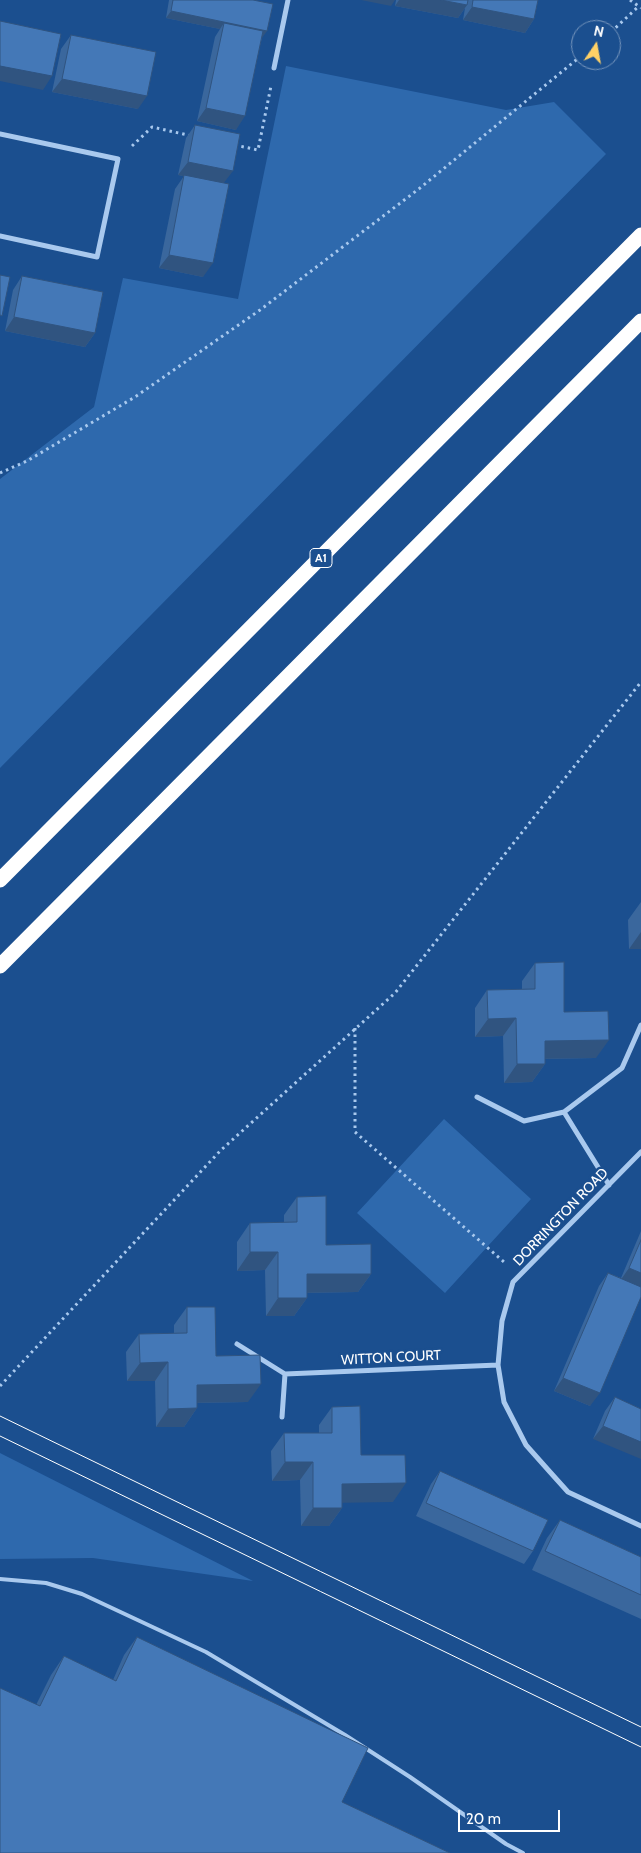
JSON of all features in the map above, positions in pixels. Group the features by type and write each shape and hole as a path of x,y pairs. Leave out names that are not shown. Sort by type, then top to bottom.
{"highway":[{"name":"A1","path":"0,880 641,235"},
{"path":"0,966 641,321"}],"street":[{"path":"274,68 288,0"},
{"path":"0,134 118,159 97,257 0,236"},
{"path":"477,1097 524,1121 564,1112 622,1068 641,1025"},
{"path":"564,1112 609,1184"},
{"name":"DORRINGTON ROAD","path":"641,1152 513,1282 502,1321 498,1364 504,1402 526,1445 568,1492 641,1526"},
{"path":"237,1344 286,1374 282,1416"},
{"name":"WITTON COURT","path":"286,1374 498,1364"}],"lane":[{"path":"0,1579 46,1583 82,1594 206,1652 353,1740 506,1844 523,1853"}],"path":[{"path":"621,23 640,7 630,0"},
{"path":"0,474 27,462 135,397 260,310 420,188 571,64"},
{"path":"229,144 258,150 274,68"},
{"path":"118,159 152,127 200,138"},
{"path":"0,1386 220,1151 395,993 641,682"},
{"path":"355,1028 355,1132 519,1276"}],"shaded area":[{"path":"286,66 506,110 554,102 606,154 0,768 0,479 94,407 123,278 238,299"},
{"path":"444,1119 531,1199 445,1293 357,1213"},
{"path":"0,1453 253,1581 93,1558 0,1559"}],"building":[{"path":"173,0 253,0 273,4 267,31 171,11"},
{"path":"441,0 468,0 467,5"},
{"path":"473,0 538,0 534,19 472,7"},
{"path":"0,21 61,34 52,76 0,66"},
{"path":"224,23 263,31 245,116 206,108"},
{"path":"71,35 156,52 147,96 62,79"},
{"path":"195,125 240,134 233,171 188,162"},
{"path":"184,175 229,184 213,263 169,255"},
{"path":"0,275 10,277 2,316 0,315"},
{"path":"22,276 103,292 95,333 14,317"},
{"path":"564,962 564,1012 608,1011 609,1040 545,1041 545,1064 517,1064 516,1018 488,1019 487,990 535,989 535,963"},
{"path":"326,1196 326,1245 371,1244 371,1274 307,1274 307,1298 278,1298 278,1252 250,1252 250,1223 297,1222 297,1197"},
{"path":"641,1240 641,1273 629,1268"},
{"path":"608,1273 641,1287 641,1297 600,1393 563,1378"},
{"path":"187,1307 215,1307 216,1356 260,1355 261,1384 197,1385 197,1408 168,1409 168,1362 140,1363 139,1334 187,1333"},
{"path":"615,1397 641,1409 641,1442 603,1426"},
{"path":"360,1406 361,1455 405,1455 406,1483 342,1484 342,1508 313,1508 313,1462 285,1462 284,1433 332,1433 332,1407"},
{"path":"440,1471 548,1520 533,1551 426,1503"},
{"path":"560,1520 641,1557 641,1595 545,1551"},
{"path":"137,1637 368,1748 342,1802 450,1853 0,1853 0,1688 40,1706 64,1656 116,1681"}],"tram line":[{"path":"0,1416 641,1727"},
{"path":"0,1436 641,1747"}]}
